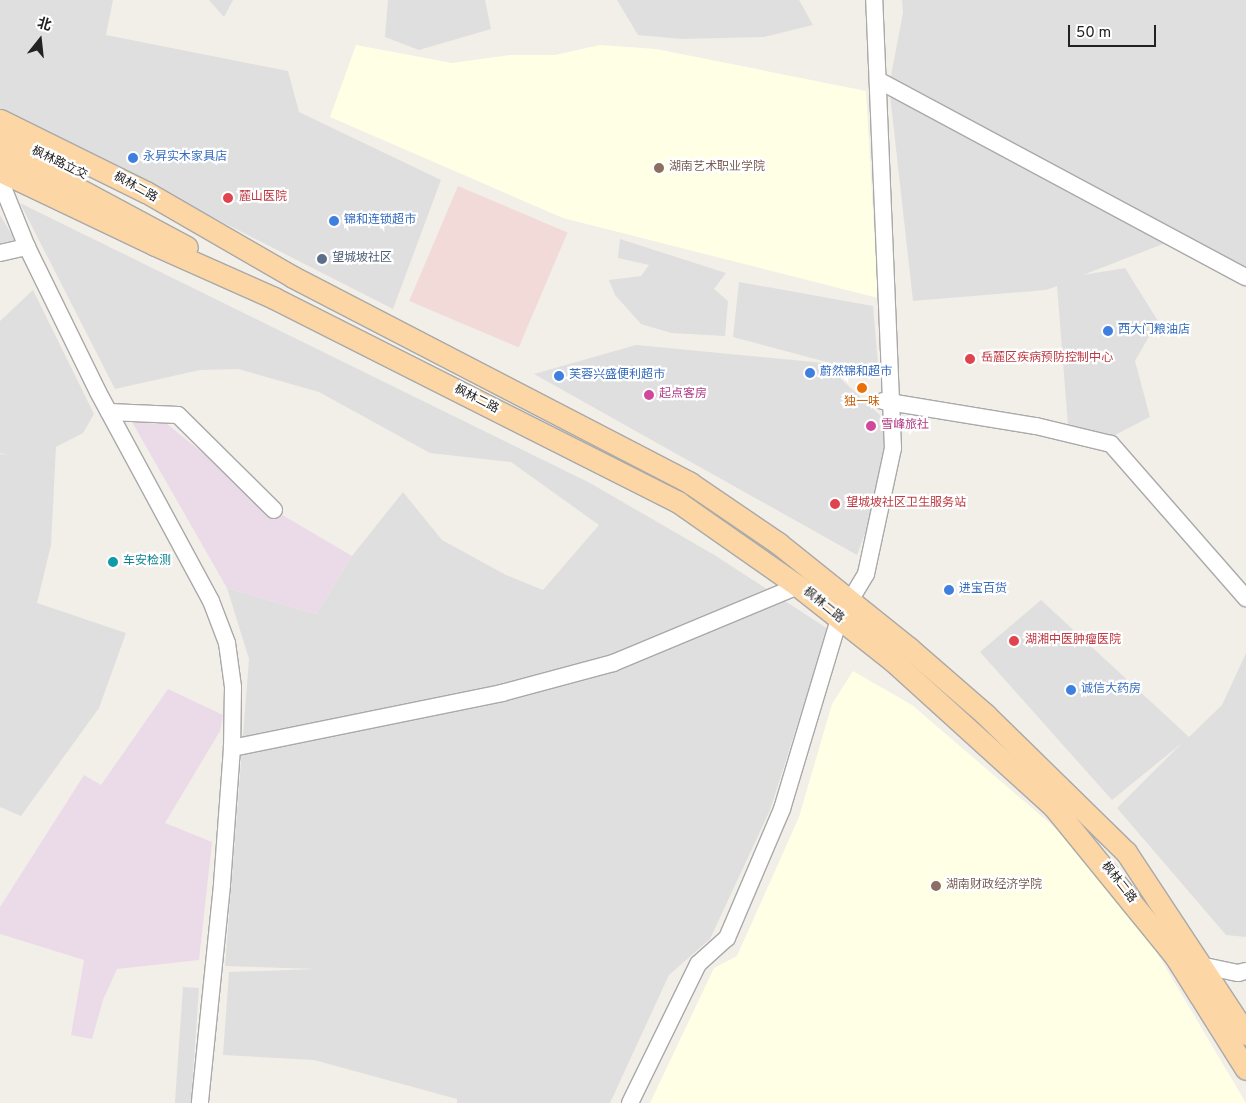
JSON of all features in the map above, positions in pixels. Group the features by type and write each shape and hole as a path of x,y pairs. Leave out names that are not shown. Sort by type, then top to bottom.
{"main road":[{"name":"枫林二路","path":"0,120 146,192 293,277 690,483 778,543 985,714 1119,846 1246,1034"},
{"name":"枫林路立交","path":"0,138 48,157 169,228"},
{"name":"枫林路立交","path":"0,155 169,228"},
{"name":"枫林二路","path":"0,171 155,245 274,298 678,502 798,586 892,661 1053,806 1175,956 1246,1069"},
{"name":"枫林二路","path":"169,228 293,277"},
{"name":"枫林二路","path":"169,228 274,298"}],"street":[{"path":"630,1103 698,964 727,938 782,809 839,619 848,599 866,574 893,448 886,401 878,80 874,0"},
{"path":"878,80 1246,277"},
{"path":"2,188 27,247 109,412 211,601 227,643 233,687 232,748 200,1103"},
{"path":"0,254 27,247"},
{"path":"886,401 1036,426 1111,444 1246,598"},
{"path":"109,412 178,415 274,510"},
{"path":"232,748 502,693 613,663 798,586"},
{"path":"1200,965 1238,973 1246,971"}],"shaded area":[{"path":"0,0 113,0 106,35 288,71 299,112 441,180 393,309 0,109"},
{"path":"209,0 233,0 224,17"},
{"path":"388,0 485,0 491,29 419,50 385,37"},
{"path":"617,0 799,0 813,25 764,37 682,39 638,35"},
{"path":"902,0 1246,0 1246,275 1163,244 1083,275 1125,268 1158,321 1135,361 1150,417 1113,436 1068,425 1057,286 1046,290 913,301 889,86 903,13"},
{"name":"湖南艺术职业学院","path":"356,45 452,63 510,55 555,55 600,45 656,49 866,91 878,298 563,218 330,117"},
{"path":"458,186 568,232 519,348 409,301"},
{"path":"20,203 590,483 716,556 828,629 770,810 710,939 669,975 610,1103 457,1103 457,1099 314,1060 223,1055 229,972 316,969 225,966 249,659 227,588 316,614 352,556 403,492 442,540 506,575 543,590 599,525 511,462 430,453 319,392 238,369 200,370 115,389"},
{"path":"0,215 15,240 0,243"},
{"path":"620,239 726,273 714,289 728,301 725,336 671,333 641,324 615,295 609,280 641,276 649,265 618,258"},
{"path":"739,282 873,306 879,376 733,337"},
{"path":"33,290 94,414 83,433 56,447 51,545 37,603 126,633 99,708 21,816 0,807 0,454 8,455 0,453 0,321"},
{"path":"636,345 824,363 897,431 884,482 857,555 534,374"},
{"path":"132,422 167,424 274,510 352,556 316,614 227,588"},
{"path":"1041,600 1189,737 1222,705 1246,653 1246,937 1226,935 1117,808 1182,743 1112,800 980,652"},
{"name":"湖南财政经济学院","path":"853,671 912,705 1060,832 1150,941 1246,1103 650,1103 714,968 737,956 799,817 832,704"},
{"path":"168,689 223,715 220,731 165,823 212,842 199,960 117,969 103,1000 92,1039 71,1035 84,960 0,934 0,907 84,775 101,785"},
{"path":"183,987 199,988 191,1103 175,1103"}],"place":[{"name":"永昇实木家具店","path":"133,158"},
{"name":"湖南艺术职业学院","path":"659,168"},
{"name":"麓山医院","path":"228,198"},
{"name":"锦和连锁超市","path":"334,221"},
{"name":"望城坡社区","path":"322,259"},
{"name":"西大门粮油店","path":"1108,331"},
{"name":"岳麓区疾病预防控制中心","path":"970,359"},
{"name":"蔚然锦和超市","path":"810,373"},
{"name":"芙蓉兴盛便利超市","path":"559,376"},
{"name":"独一味","path":"862,388"},
{"name":"起点客房","path":"649,395"},
{"name":"雪峰旅社","path":"871,426"},
{"name":"望城坡社区卫生服务站","path":"835,504"},
{"name":"车安检测","path":"113,562"},
{"name":"进宝百货","path":"949,590"},
{"name":"湖湘中医肿瘤医院","path":"1014,641"},
{"name":"诚信大药房","path":"1071,690"},
{"name":"湖南财政经济学院","path":"936,886"}]}
